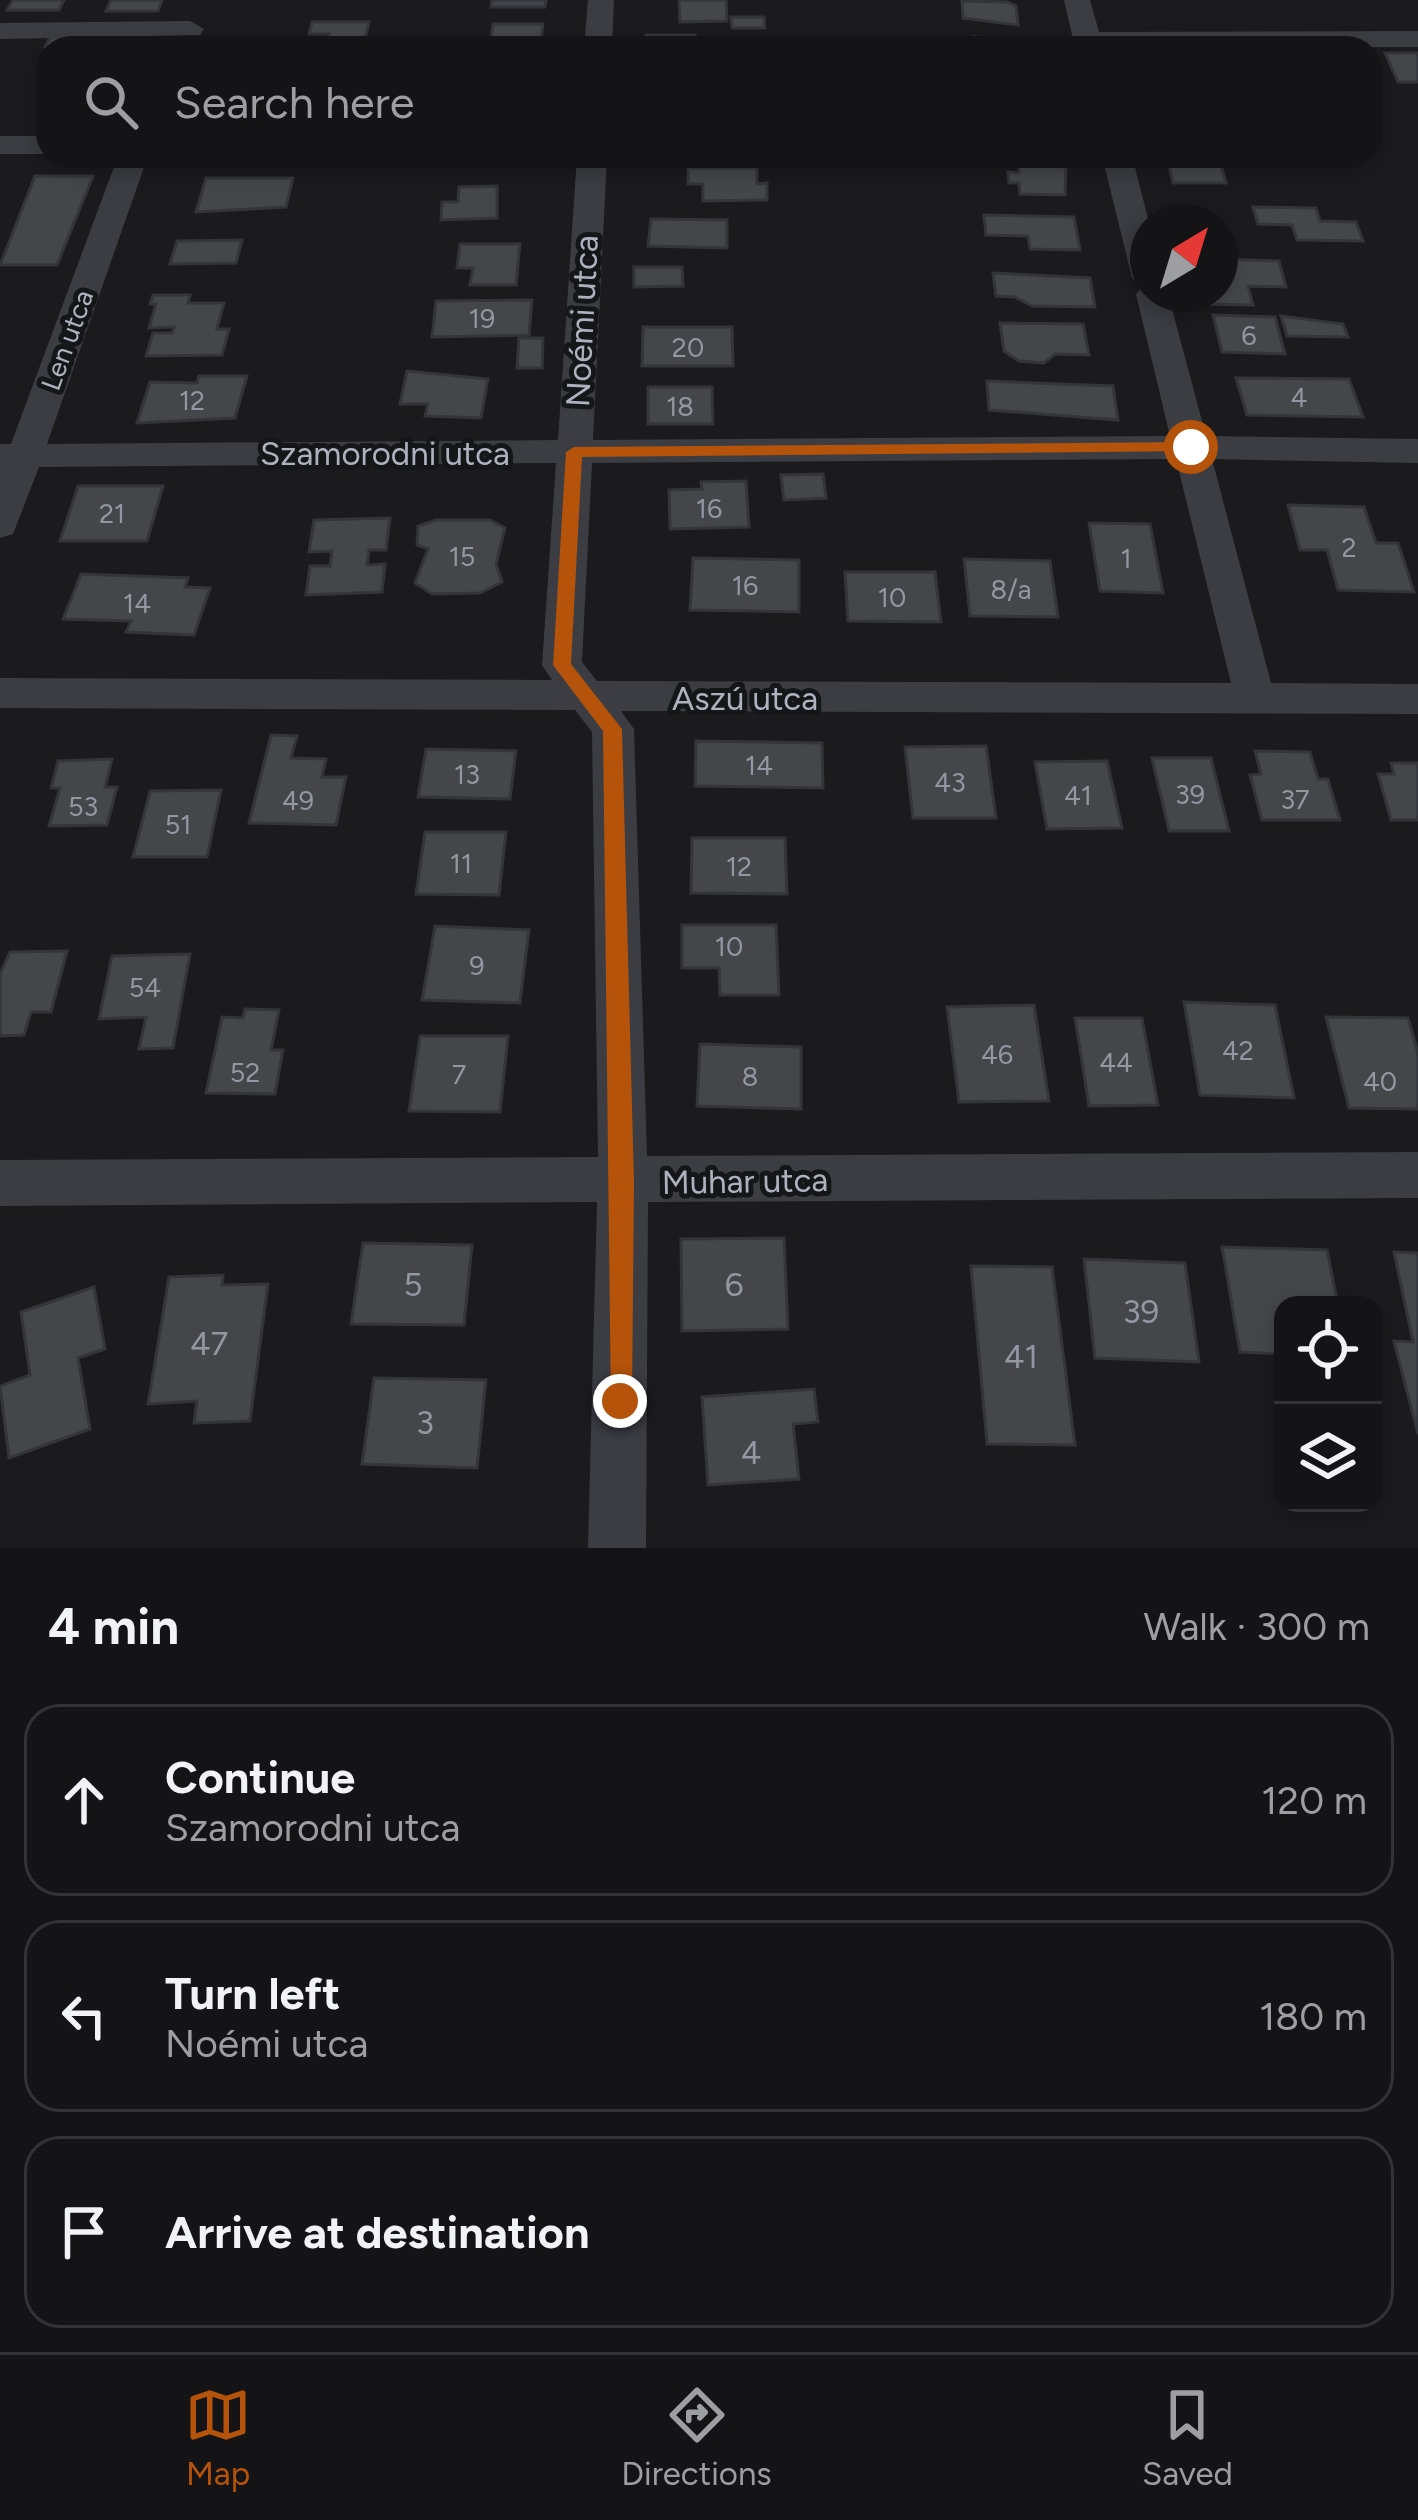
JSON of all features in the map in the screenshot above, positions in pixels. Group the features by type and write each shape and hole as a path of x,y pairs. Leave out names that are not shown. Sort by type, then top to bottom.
{"street":[{"path":"186,36 201,0"},
{"path":"599,36 601,0"},
{"path":"1077,0 1086,36"},
{"path":"0,32 123,36"},
{"path":"1382,40 1418,39"},
{"path":"0,146 36,146"},
{"name":"Len utca","path":"0,525 13,456 128,168"},
{"name":"Noémi utca","path":"591,168 562,665 613,729 622,1182 617,1548"},
{"path":"1120,168 1130,207"},
{"path":"1157,312 1256,700"},
{"name":"Szamorodni utca","path":"13,456 1191,447 1418,451"},
{"name":"Aszú utca","path":"0,693 1418,699"},
{"name":"Muhar utca","path":"0,1183 1418,1175"}],"building":[{"path":"13,0 64,0 59,10 7,10"},
{"path":"111,0 162,0 158,11 106,11"},
{"path":"492,0 546,0 545,7 491,7"},
{"path":"679,0 726,0 727,21 680,22"},
{"path":"962,1 1007,2 1016,6 1018,25 963,18"},
{"path":"731,17 764,17 765,28 732,28"},
{"path":"312,22 369,22 366,36 309,34"},
{"path":"493,24 543,24 542,36 491,36"},
{"path":"1385,53 1418,53 1418,82 1398,82"},
{"path":"688,168 757,168 757,184 767,183 767,200 703,201 703,184 688,184"},
{"path":"1019,168 1066,168 1065,195 1020,194 1019,183 1009,183 1008,172 1019,173"},
{"path":"1170,168 1222,168 1226,183 1173,183"},
{"path":"35,176 93,176 57,265 0,265"},
{"path":"206,178 293,178 286,207 196,212"},
{"path":"497,186 497,218 441,220 442,202 458,202 459,187"},
{"path":"1253,207 1316,208 1320,221 1356,222 1363,241 1297,240 1292,225 1258,224"},
{"path":"984,215 1074,217 1080,250 1030,249 1028,236 986,235"},
{"path":"651,219 727,220 727,248 648,246"},
{"path":"242,240 236,263 170,264 177,241"},
{"path":"460,244 520,244 516,285 470,285 473,268 457,268"},
{"path":"1238,260 1279,261 1286,287 1248,286 1253,305 1238,305"},
{"path":"634,267 682,267 683,286 634,287"},
{"path":"993,273 1090,278 1095,307 1032,306 1015,297 996,296"},
{"path":"153,295 190,295 188,303 224,303 217,329 229,329 222,355 146,356 153,333 172,333 174,327 149,328 156,304 150,304"},
{"path":"532,300 529,335 432,337 436,301"},
{"path":"1213,315 1275,317 1285,354 1222,352"},
{"path":"1281,316 1343,324 1348,337 1287,336"},
{"path":"1000,323 1083,324 1089,355 1055,354 1044,363 1019,361 1004,351"},
{"path":"643,327 732,327 733,366 642,366"},
{"path":"519,338 543,338 542,368 517,368"},
{"path":"407,371 488,379 481,418 425,416 428,404 400,404"},
{"path":"199,376 247,376 235,418 137,423 150,382 197,383"},
{"path":"1236,378 1349,379 1363,417 1247,415"},
{"path":"987,381 1113,386 1118,420 989,410"},
{"path":"648,387 712,387 713,424 648,424"},
{"path":"823,474 826,498 784,500 781,475"},
{"path":"746,481 749,527 670,529 669,490 702,489 701,482"},
{"path":"78,486 163,486 147,541 60,541"},
{"path":"1288,505 1364,507 1376,543 1398,543 1414,592 1338,590 1327,550 1300,550"},
{"path":"390,518 386,550 369,550 367,565 385,564 382,592 306,595 310,566 330,566 332,551 309,552 314,520"},
{"path":"436,520 490,520 505,528 496,564 502,582 480,593 432,594 415,583 428,549 417,545 418,526"},
{"path":"1089,523 1150,524 1163,593 1100,591"},
{"path":"693,558 799,560 799,612 690,610"},
{"path":"964,559 1050,561 1058,617 970,616"},
{"path":"845,572 935,572 941,622 848,621"},
{"path":"81,574 188,578 185,587 210,588 194,635 126,632 131,621 63,619"},
{"path":"271,735 297,736 291,758 326,759 322,777 346,777 336,825 249,823"},
{"path":"696,741 822,743 823,788 695,786"},
{"path":"986,746 996,818 913,818 905,747"},
{"path":"426,749 516,751 510,799 418,797"},
{"path":"1255,751 1310,752 1318,779 1328,779 1340,820 1262,820 1250,775 1261,774"},
{"path":"1152,758 1211,758 1229,831 1169,831"},
{"path":"112,759 105,787 117,787 107,825 49,826 60,788 51,788 58,761"},
{"path":"1107,761 1122,828 1047,829 1035,762"},
{"path":"1391,763 1418,763 1418,820 1391,820 1378,774 1394,774"},
{"path":"221,790 207,857 133,857 150,791"},
{"path":"425,832 506,832 499,895 416,894"},
{"path":"692,838 785,838 787,894 691,893"},
{"path":"682,925 776,925 779,995 720,995 719,968 682,968"},
{"path":"435,926 529,930 520,1003 422,1000"},
{"path":"67,951 51,1012 31,1012 24,1035 0,1036 0,974 10,952"},
{"path":"190,954 173,1048 139,1049 146,1017 99,1019 112,956"},
{"path":"1184,1002 1275,1005 1294,1098 1200,1095"},
{"path":"1034,1005 1049,1101 959,1102 947,1007"},
{"path":"245,1009 279,1010 271,1050 283,1050 275,1094 206,1093 222,1017 243,1018"},
{"path":"1326,1017 1408,1018 1418,1053 1418,1109 1349,1108"},
{"path":"1075,1018 1142,1018 1158,1105 1089,1106"},
{"path":"420,1036 508,1036 500,1112 409,1111"},
{"path":"700,1044 801,1047 801,1109 697,1106"},
{"path":"784,1238 788,1329 682,1331 681,1239"},
{"path":"363,1243 472,1245 464,1325 351,1324"},
{"path":"1222,1247 1327,1250 1336,1296 1274,1296 1274,1354 1240,1352"},
{"path":"1394,1252 1418,1253 1418,1434 1394,1341 1413,1342"},
{"path":"1084,1259 1185,1263 1199,1362 1095,1358"},
{"path":"971,1266 1052,1267 1075,1445 987,1444"},
{"path":"223,1275 222,1285 268,1284 250,1421 194,1423 197,1401 148,1404 169,1277"},
{"path":"94,1287 105,1349 78,1358 90,1429 9,1458 0,1386 30,1375 21,1312"},
{"path":"374,1378 486,1380 477,1468 362,1464"},
{"path":"814,1389 818,1422 793,1424 799,1479 708,1485 702,1397"}],"route":[{"path":"620,1401 622,1182 613,729 562,665 574,452 1191,447"}]}
